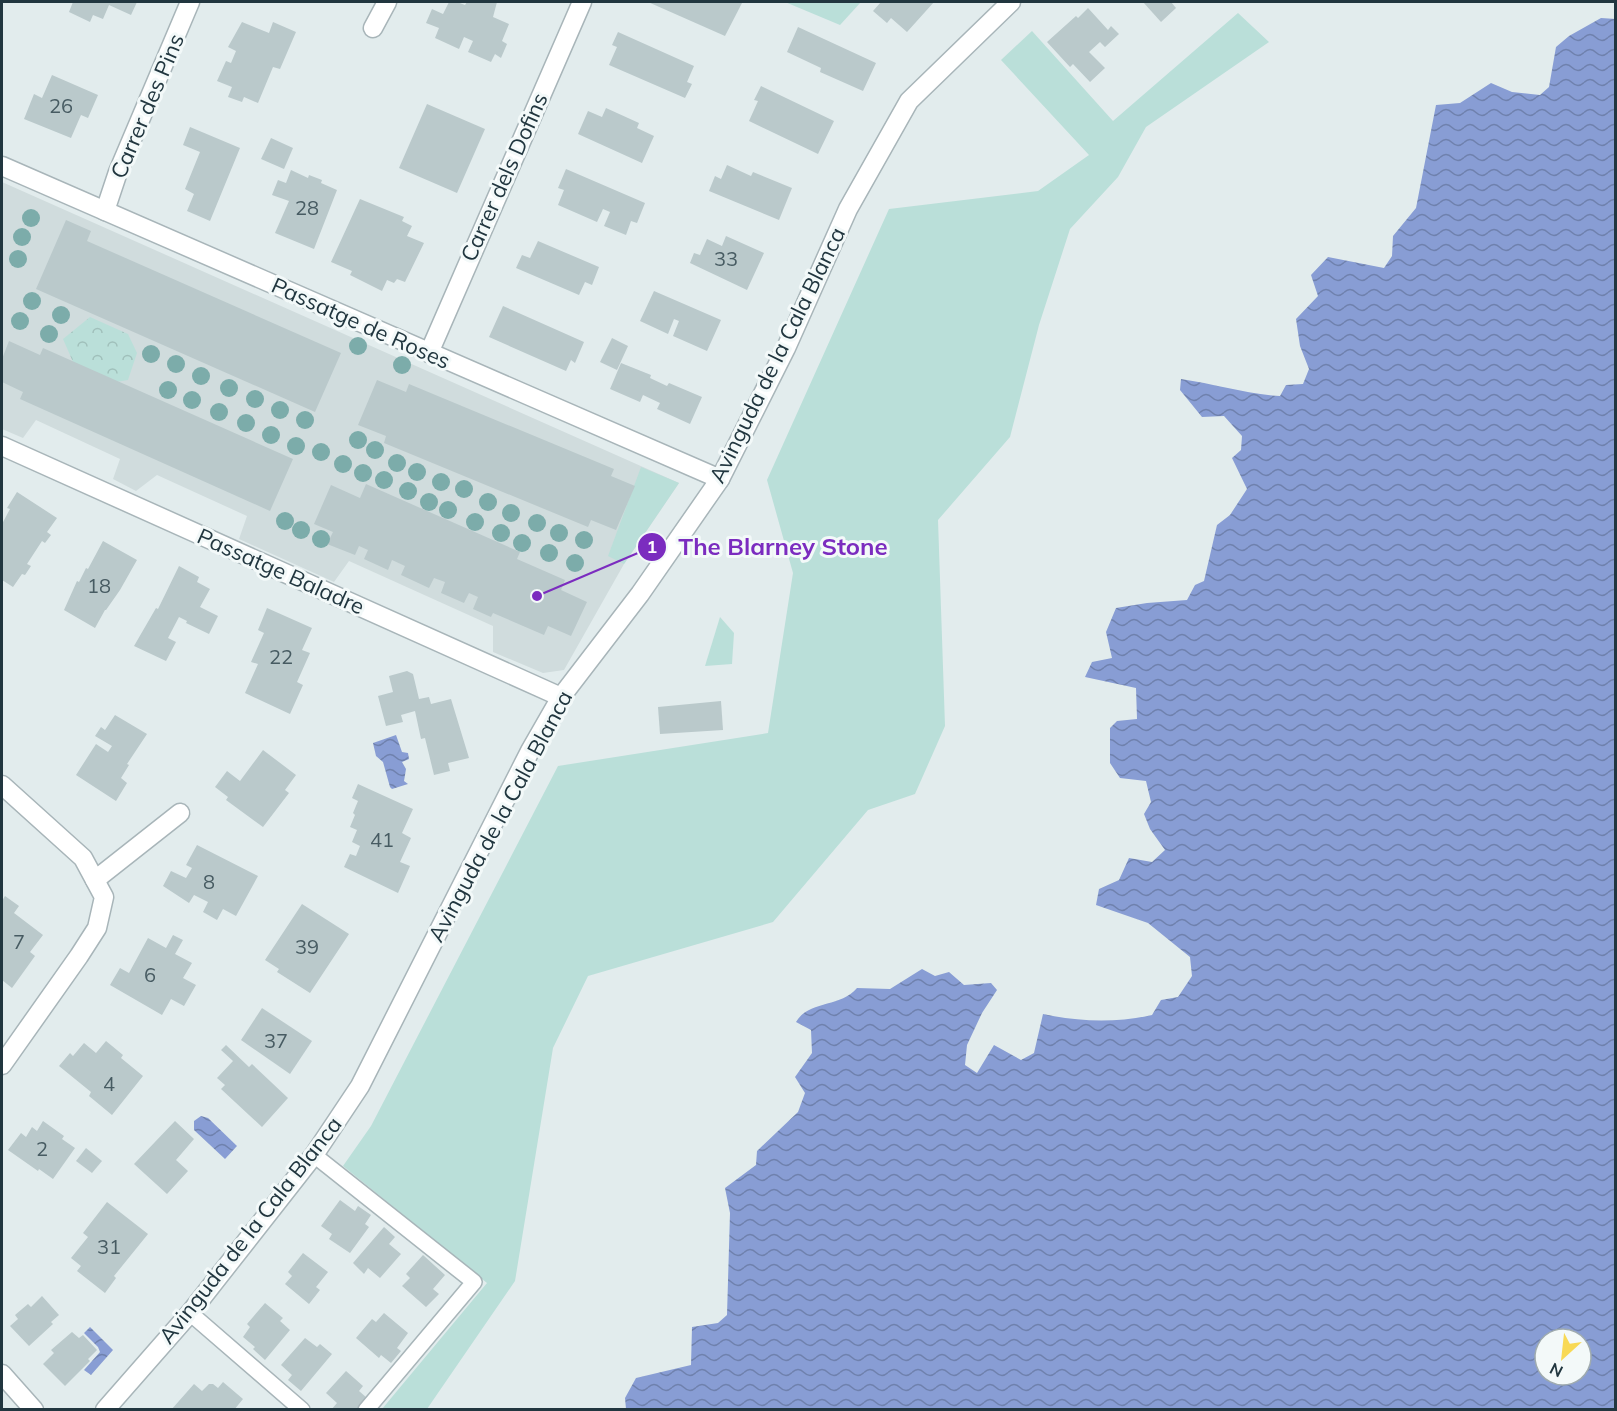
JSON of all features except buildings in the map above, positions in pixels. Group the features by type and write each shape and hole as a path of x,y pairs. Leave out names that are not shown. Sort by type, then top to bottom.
{"street":[{"name":"Carrer des Pins","path":"105,211 118,172 190,2"},
{"path":"373,28 387,2"},
{"name":"Carrer dels Dofins","path":"429,353 582,2"},
{"name":"Avinguda de la Cala Blanca","path":"105,1410 190,1312 314,1155 360,1086 530,751 561,697 640,594 720,479 786,348 848,209 909,101 1011,2"},
{"name":"Passatge de Roses","path":"2,166 720,479"},
{"name":"Passatge Baladre","path":"2,446 561,697"},
{"path":"2,785 83,858 104,897 96,928 79,956 2,1065"},
{"path":"95,880 180,813"},
{"path":"2,1374 34,1410"}],"lane":[{"path":"314,1155 474,1282 366,1410"},
{"path":"190,1312 302,1410"}],"shaded area":[{"path":"2,182 679,483 624,564 564,670 543,673 493,652 493,626 349,561 334,582 239,539 247,516 157,475 136,491 113,479 120,459 36,420 23,438 2,429"}],"green space":[{"path":"785,2 861,2 840,25"},
{"path":"1238,13 1269,42 1146,127 1118,177 1070,229 1039,325 1010,437 938,520 945,726 915,794 868,810 773,922 588,976 553,1048 515,1281 427,1409 382,1409 487,1283 343,1166 371,1126 558,766 768,733 793,573 767,480 889,209 1038,191 1089,155 1001,60 1032,31 1113,121"},
{"path":"90,317 128,334 137,353 128,380 104,384 77,371 63,339"},
{"path":"641,467 679,483 624,564 608,556"},
{"path":"720,617 734,633 732,664 705,666"}],"water":[{"path":"1601,18 1616,19 1615,1409 626,1409 625,1398 636,1378 691,1365 692,1327 718,1323 727,1315 730,1213 725,1188 756,1165 757,1151 798,1112 805,1093 795,1077 812,1053 811,1030 796,1022 802,1015 809,1010 842,999 857,988 890,989 922,969 935,976 949,972 964,985 991,983 997,990 982,1013 967,1045 965,1065 977,1073 994,1045 1021,1060 1034,1053 1043,1014 1084,1020 1125,1019 1152,1015 1161,1000 1178,997 1192,976 1190,957 1148,923 1096,905 1099,889 1119,880 1129,858 1152,862 1165,850 1150,829 1144,814 1151,802 1146,781 1120,778 1110,763 1110,728 1117,721 1137,719 1136,688 1085,677 1092,662 1112,658 1106,632 1116,608 1187,600 1195,585 1204,581 1217,525 1230,515 1247,489 1232,458 1241,450 1242,436 1224,416 1202,417 1180,390 1181,379 1280,396 1286,385 1303,384 1309,369 1300,346 1296,319 1318,296 1311,275 1328,257 1384,268 1392,256 1393,236 1416,208 1436,105 1460,103 1491,83 1512,92 1540,95 1549,87 1556,47 1569,36"},
{"path":"396,735 402,752 408,753 409,759 402,762 406,769 404,781 408,784 392,789 383,762 376,756 373,743"},
{"path":"201,1116 208,1118 237,1146 225,1159 194,1130 194,1121"},
{"path":"90,1327 113,1350 91,1375 84,1370 100,1352 84,1333"}],"place":[{"name":"The Blarney Stone","path":"537,596"}]}
